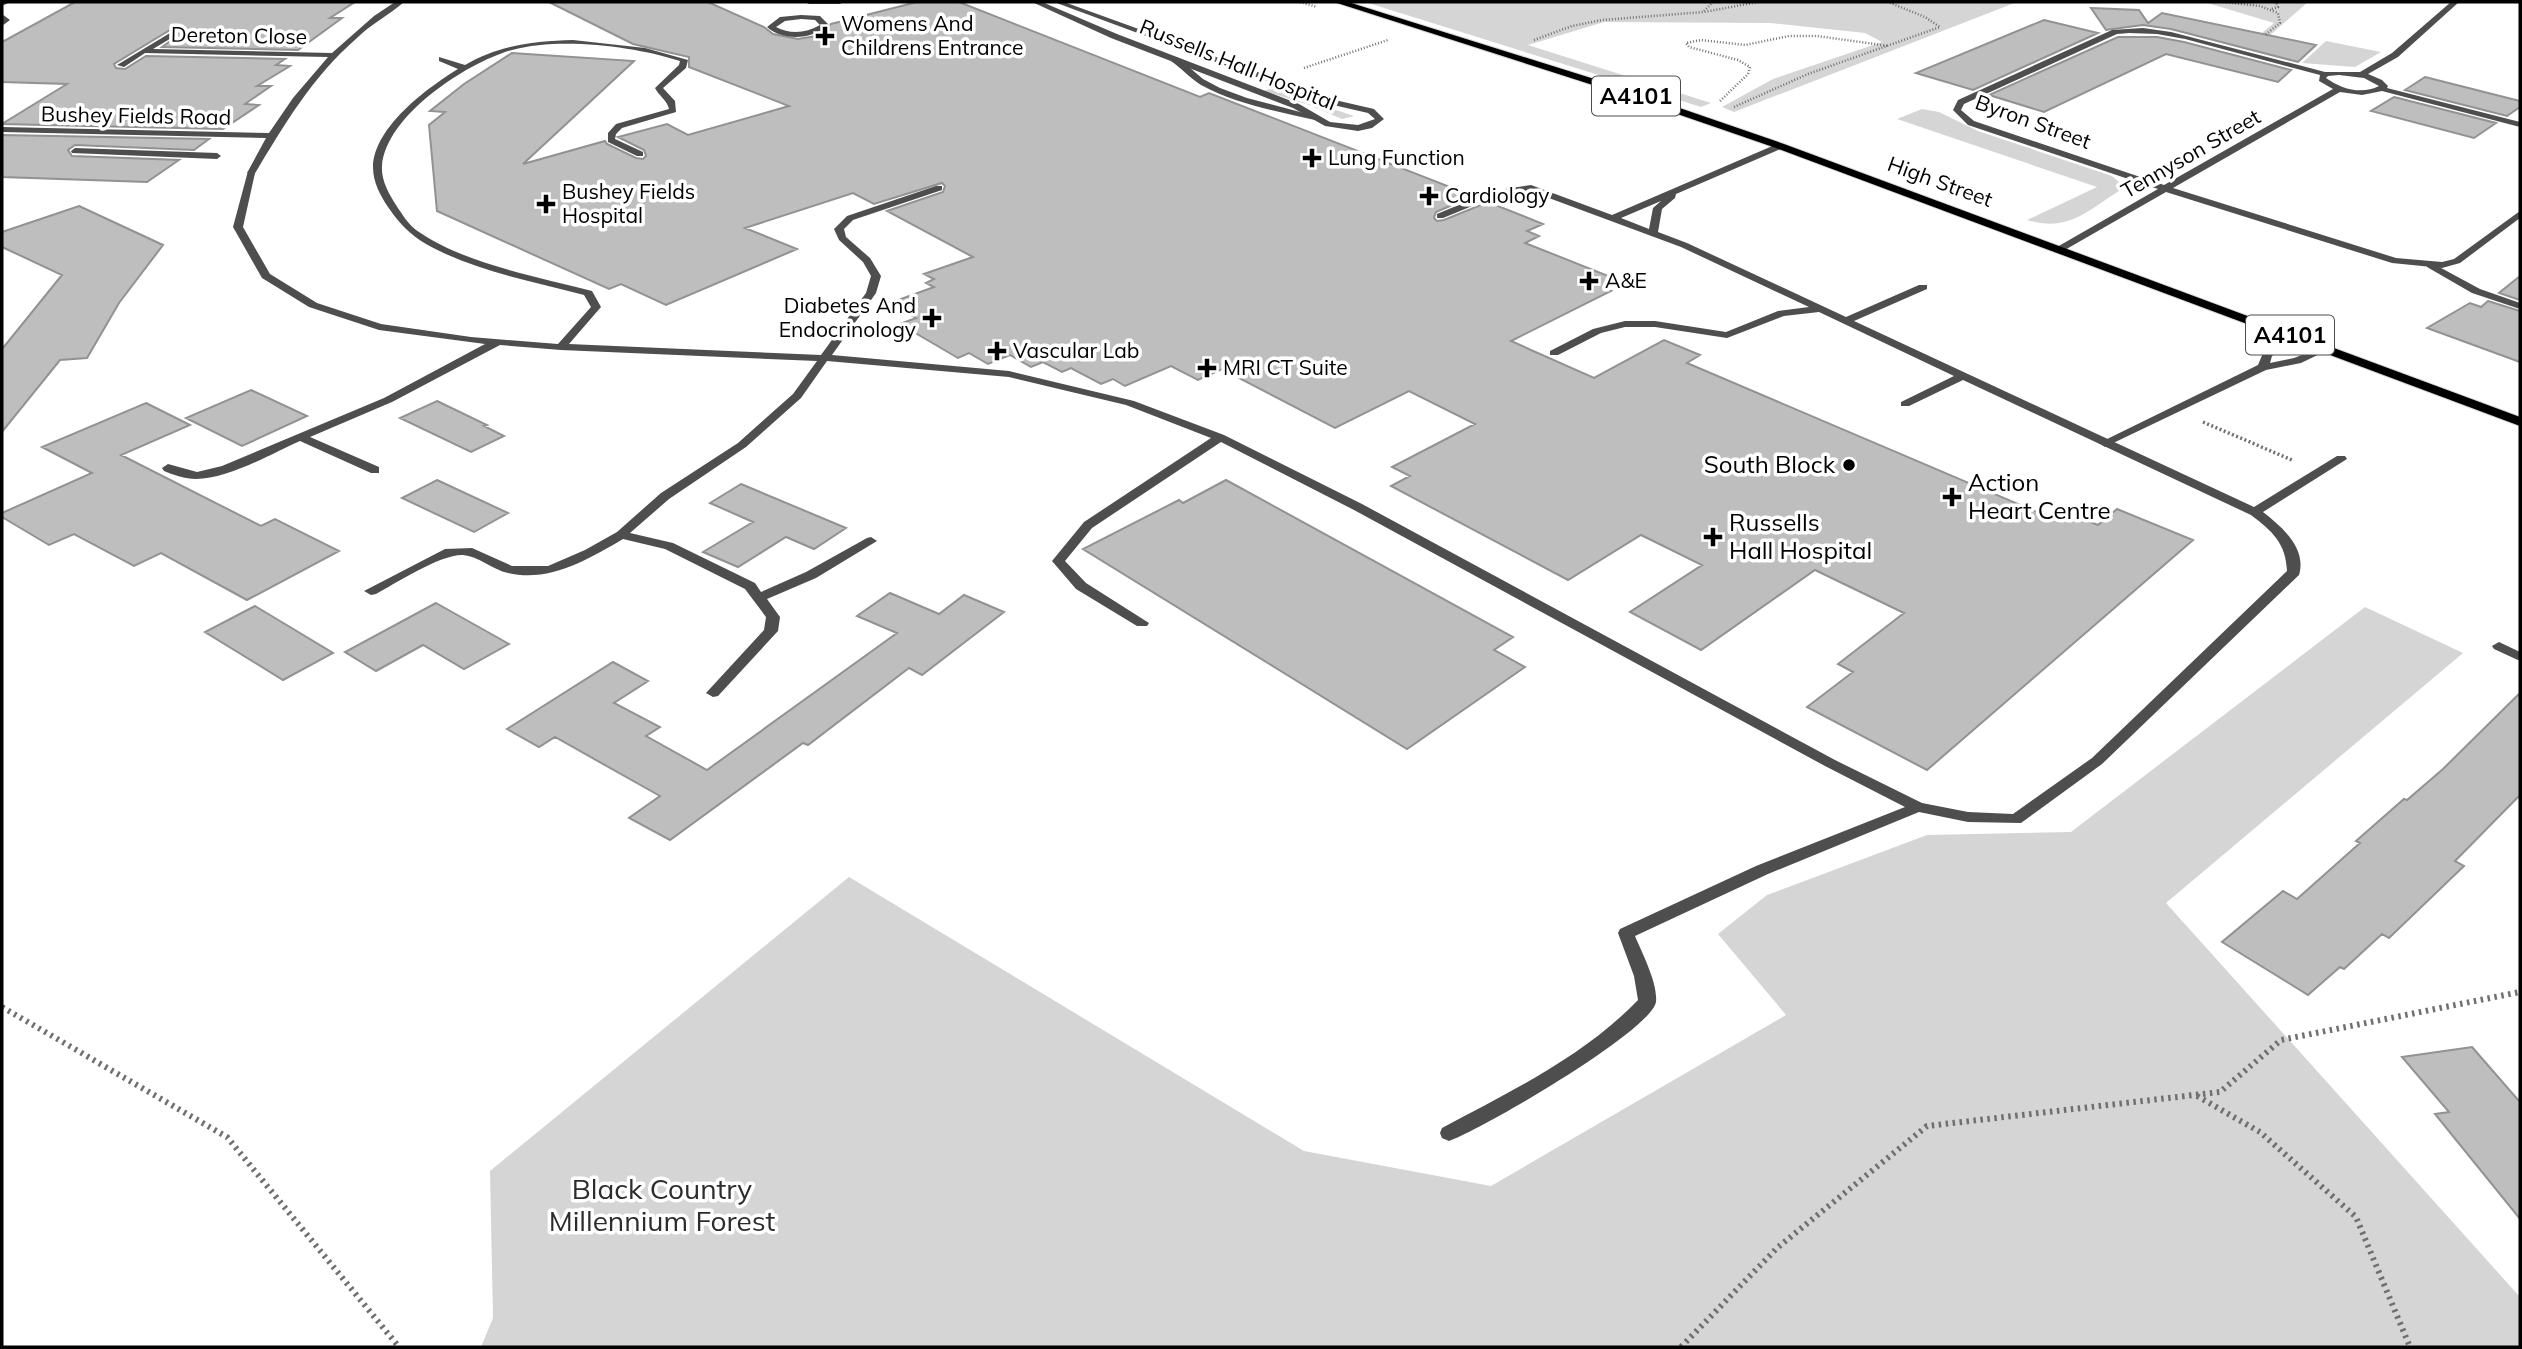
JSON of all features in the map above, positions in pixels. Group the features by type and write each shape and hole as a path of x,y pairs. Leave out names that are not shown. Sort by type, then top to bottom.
{"main road":[{"name":"High Street","path":"1339,2 1693,115 2520,422"}],"street":[{"path":"400,2 372,19 333,55 270,136 251,173 238,227 266,275 313,305 379,327 498,342 826,358 1009,374 1130,404 1220,437 1358,507 1818,756 1918,807 1968,817 2016,819 2097,761 2294,572 2294,552 2282,534 2255,513 1684,245 1531,188 1512,187 1440,216"},
{"path":"809,2 840,2"},
{"path":"810,17 821,20 825,25 812,32 793,34 777,33 771,27 783,19 810,17 833,2"},
{"name":"Russells Hall Hospital","path":"1036,2 1061,15 1174,59 1202,82 1261,105 1315,117 1328,124 1346,128 1369,125 1380,119 1371,111 1332,102 1058,2"},
{"path":"2361,75 2395,55 2455,2"},
{"path":"2,16 6,20 2,24"},
{"name":"Byron Street","path":"2325,74 2183,37 2145,30 2127,30 2092,42 1957,106 1959,115 1971,123 2166,189 2395,261 2430,265"},
{"name":"Dereton Close","path":"121,65 170,35"},
{"path":"561,347 596,307 589,293 470,259 411,231 384,196 378,164 387,137 412,107 483,57 531,44 607,43 645,49 684,60 684,66 659,88 671,101 673,110 619,126 612,133 611,140 640,154"},
{"name":"Dereton Close","path":"145,51 333,55"},
{"path":"442,60 467,68"},
{"path":"2383,89 2382,83 2361,75 2341,72 2325,74 2322,79 2339,89 2360,92 2383,89 2520,125"},
{"name":"Tennyson Street","path":"2060,249 2339,89"},
{"name":"Bushey Fields Road","path":"2,130 270,136"},
{"path":"114,153 137,133"},
{"path":"1611,219 1780,146"},
{"path":"75,151 217,156"},
{"path":"371,591 446,553 467,551 510,570 550,570 590,553 621,535 666,496 742,445 797,396 826,358 871,293 876,276 867,260 842,238 839,229 850,218 939,188"},
{"path":"1653,233 1658,208 1681,189"},
{"path":"2430,265 2457,261 2520,214"},
{"path":"2430,265 2476,291 2520,306"},
{"path":"1847,320 1923,287"},
{"path":"1554,353 1597,331 1625,324 1656,324 1727,335 1782,313 1822,308"},
{"path":"2263,367 2267,355 2291,336"},
{"path":"168,468 189,477 204,477 388,400 498,342"},
{"path":"2105,443 2263,367 2297,361 2325,349"},
{"path":"1905,404 1964,375"},
{"path":"300,437 374,470"},
{"path":"1142,623 1081,586 1058,561 1088,525 1220,437"},
{"path":"2255,513 2341,459"},
{"path":"621,535 669,546 750,586 773,617 771,631 713,693"},
{"path":"759,598 811,575 871,541"},
{"path":"2499,646 2520,657"},
{"path":"1449,1133 1530,1088 1628,1025 1647,1002 1643,976 1626,933 1762,870 1918,807"}],"path":[{"path":"1703,12 1713,2"},
{"path":"1525,43 1572,26 1602,20 1703,12 1758,2"},
{"path":"1728,109 1808,74 1940,27 1925,17 1888,2"},
{"path":"2222,2 2271,9 2278,13 2280,23"},
{"path":"2271,9 2278,7 2276,2"},
{"path":"1693,115 1715,105 1730,94 1748,74 1750,67 1738,60 1689,47 1686,43 1708,40 1747,45 1777,37 1798,37 1854,39 1889,46"},
{"path":"1271,79 1395,38"},
{"path":"2207,414 2196,419 2296,461"},
{"path":"1681,1347 1777,1248 1927,1126 2220,1092 2281,1041 2520,992"},
{"path":"2,1007 227,1137 399,1347"},
{"path":"2195,1095 2260,1132 2356,1217 2410,1347"}],"green space":[{"path":"1365,2 2017,2 1734,112 1722,107 1773,79 1882,42 1865,33 1770,23 1604,22 1528,45 1711,103 1701,107"},
{"path":"2204,2 2308,2 2254,49 2245,47 2274,23"},
{"path":"2326,41 2381,52 2355,67 2302,63"},
{"path":"1277,86 1354,116 1342,119 1264,91"},
{"path":"1922,109 1939,112 1978,131 2112,176 2125,187 2079,217 2055,223 2027,220 2097,187 1897,119"},
{"name":"Black Country Millennium Forest","path":"2365,607 2463,653 2166,903 2520,1297 2520,1347 481,1347 493,1318 490,1171 849,877 1304,1151 1491,1186 1786,1015 1718,934 1767,895 1927,835 2071,832"}],"building":[{"path":"75,2 355,2 330,18 342,18 298,50 162,47 176,37 175,31 170,30 114,64 116,68 125,69 146,56 285,59 276,65 290,66 257,86 271,86 245,104 259,105 223,129 2,124 67,84 2,82 2,42"},
{"path":"549,2 708,2 764,27 773,34 798,39 816,36 831,24 917,2 959,2 1200,97 1209,93 1473,196 1436,212 1434,218 1437,221 1488,202 1543,224 1527,231 1539,236 1525,243 1621,281 1605,289 1611,291 1511,341 1594,378 1664,340 1700,355 1687,363 2051,518 2061,510 2098,525 2117,509 2193,540 1927,770 1807,707 1853,672 1838,664 1904,613 1815,570 1701,650 1630,612 1702,565 1641,535 1568,580 1391,486 1410,476 1392,467 1475,424 1409,391 1335,428 1222,369 1198,380 1171,366 1125,386 1113,379 1101,384 1071,368 1062,372 1043,362 1031,367 1010,355 988,364 969,353 958,358 900,324 916,318 890,303 934,287 926,283 934,279 924,274 973,257 887,211 943,192 945,186 942,183 874,204 853,193 745,228 797,249 666,305 621,284 609,289 437,211 429,125 445,112 430,111 464,84 512,53 634,61 523,164 605,141 643,159 646,156 644,150 618,137 667,124 688,135 789,106 689,67 689,57 633,44"},
{"path":"2091,8 2139,10 2148,23 2162,13 2316,45 2298,62 2171,29 2143,25 2106,30"},
{"path":"2044,20 2098,33 1973,90 1916,73"},
{"path":"2118,37 2157,37 2184,42 2291,70 2278,82 2166,54 2044,112 1989,95"},
{"path":"2425,77 2520,101 2520,107 2507,116 2405,90"},
{"path":"2394,97 2496,123 2474,138 2371,111"},
{"path":"2,135 209,139 194,150 75,145 68,150 72,156 179,160 147,182 2,177"},
{"path":"79,206 163,245 119,303 87,358 60,360 2,432 2,349 62,275 2,247 2,232"},
{"path":"2520,276 2520,300 2499,293"},
{"path":"2488,301 2520,311 2520,362 2427,328 2470,303 2481,307"},
{"path":"251,390 307,416 242,446 186,418"},
{"path":"437,401 504,436 471,452 400,418"},
{"path":"146,403 190,425 121,455 261,526 275,519 339,551 247,600 161,553 134,566 74,534 49,545 2,517 2,513 92,473 42,447"},
{"path":"437,480 508,513 474,532 402,498"},
{"path":"1226,480 1513,637 1494,650 1525,667 1407,749 1083,549 1179,500 1183,503"},
{"path":"741,484 846,528 814,549 786,537 738,567 703,552 753,522 710,503"},
{"path":"890,593 939,614 964,595 1004,612 922,675 909,668 808,745 803,743 670,840 629,818 660,796 555,737 539,747 507,729 613,662 648,681 614,703 660,727 646,736 707,770 897,633 857,616"},
{"path":"436,603 509,644 464,669 423,645 376,671 345,652"},
{"path":"255,606 333,653 283,680 205,632"},
{"path":"2520,693 2520,795 2455,861 2464,866 2389,938 2382,934 2344,969 2340,967 2308,995 2222,942 2283,891 2297,899 2360,843 2356,841 2443,769"},
{"path":"2472,1047 2520,1102 2520,1219 2435,1114 2449,1112 2402,1057"}],"place":[{"name":"Womens And Childrens Entrance","path":"825,36"},
{"name":"Lung Function","path":"1312,158"},
{"name":"Cardiology","path":"1429,196"},
{"name":"Bushey Fields Hospital","path":"546,204"},
{"name":"A&E","path":"1589,281"},
{"name":"Diabetes And Endocrinology","path":"932,318"},
{"name":"Vascular Lab","path":"997,351"},
{"name":"MRI CT Suite","path":"1207,368"},
{"name":"South Block","path":"1849,465"},
{"name":"Action Heart Centre","path":"1952,497"},
{"name":"Russells Hall Hospital","path":"1713,537"}]}
